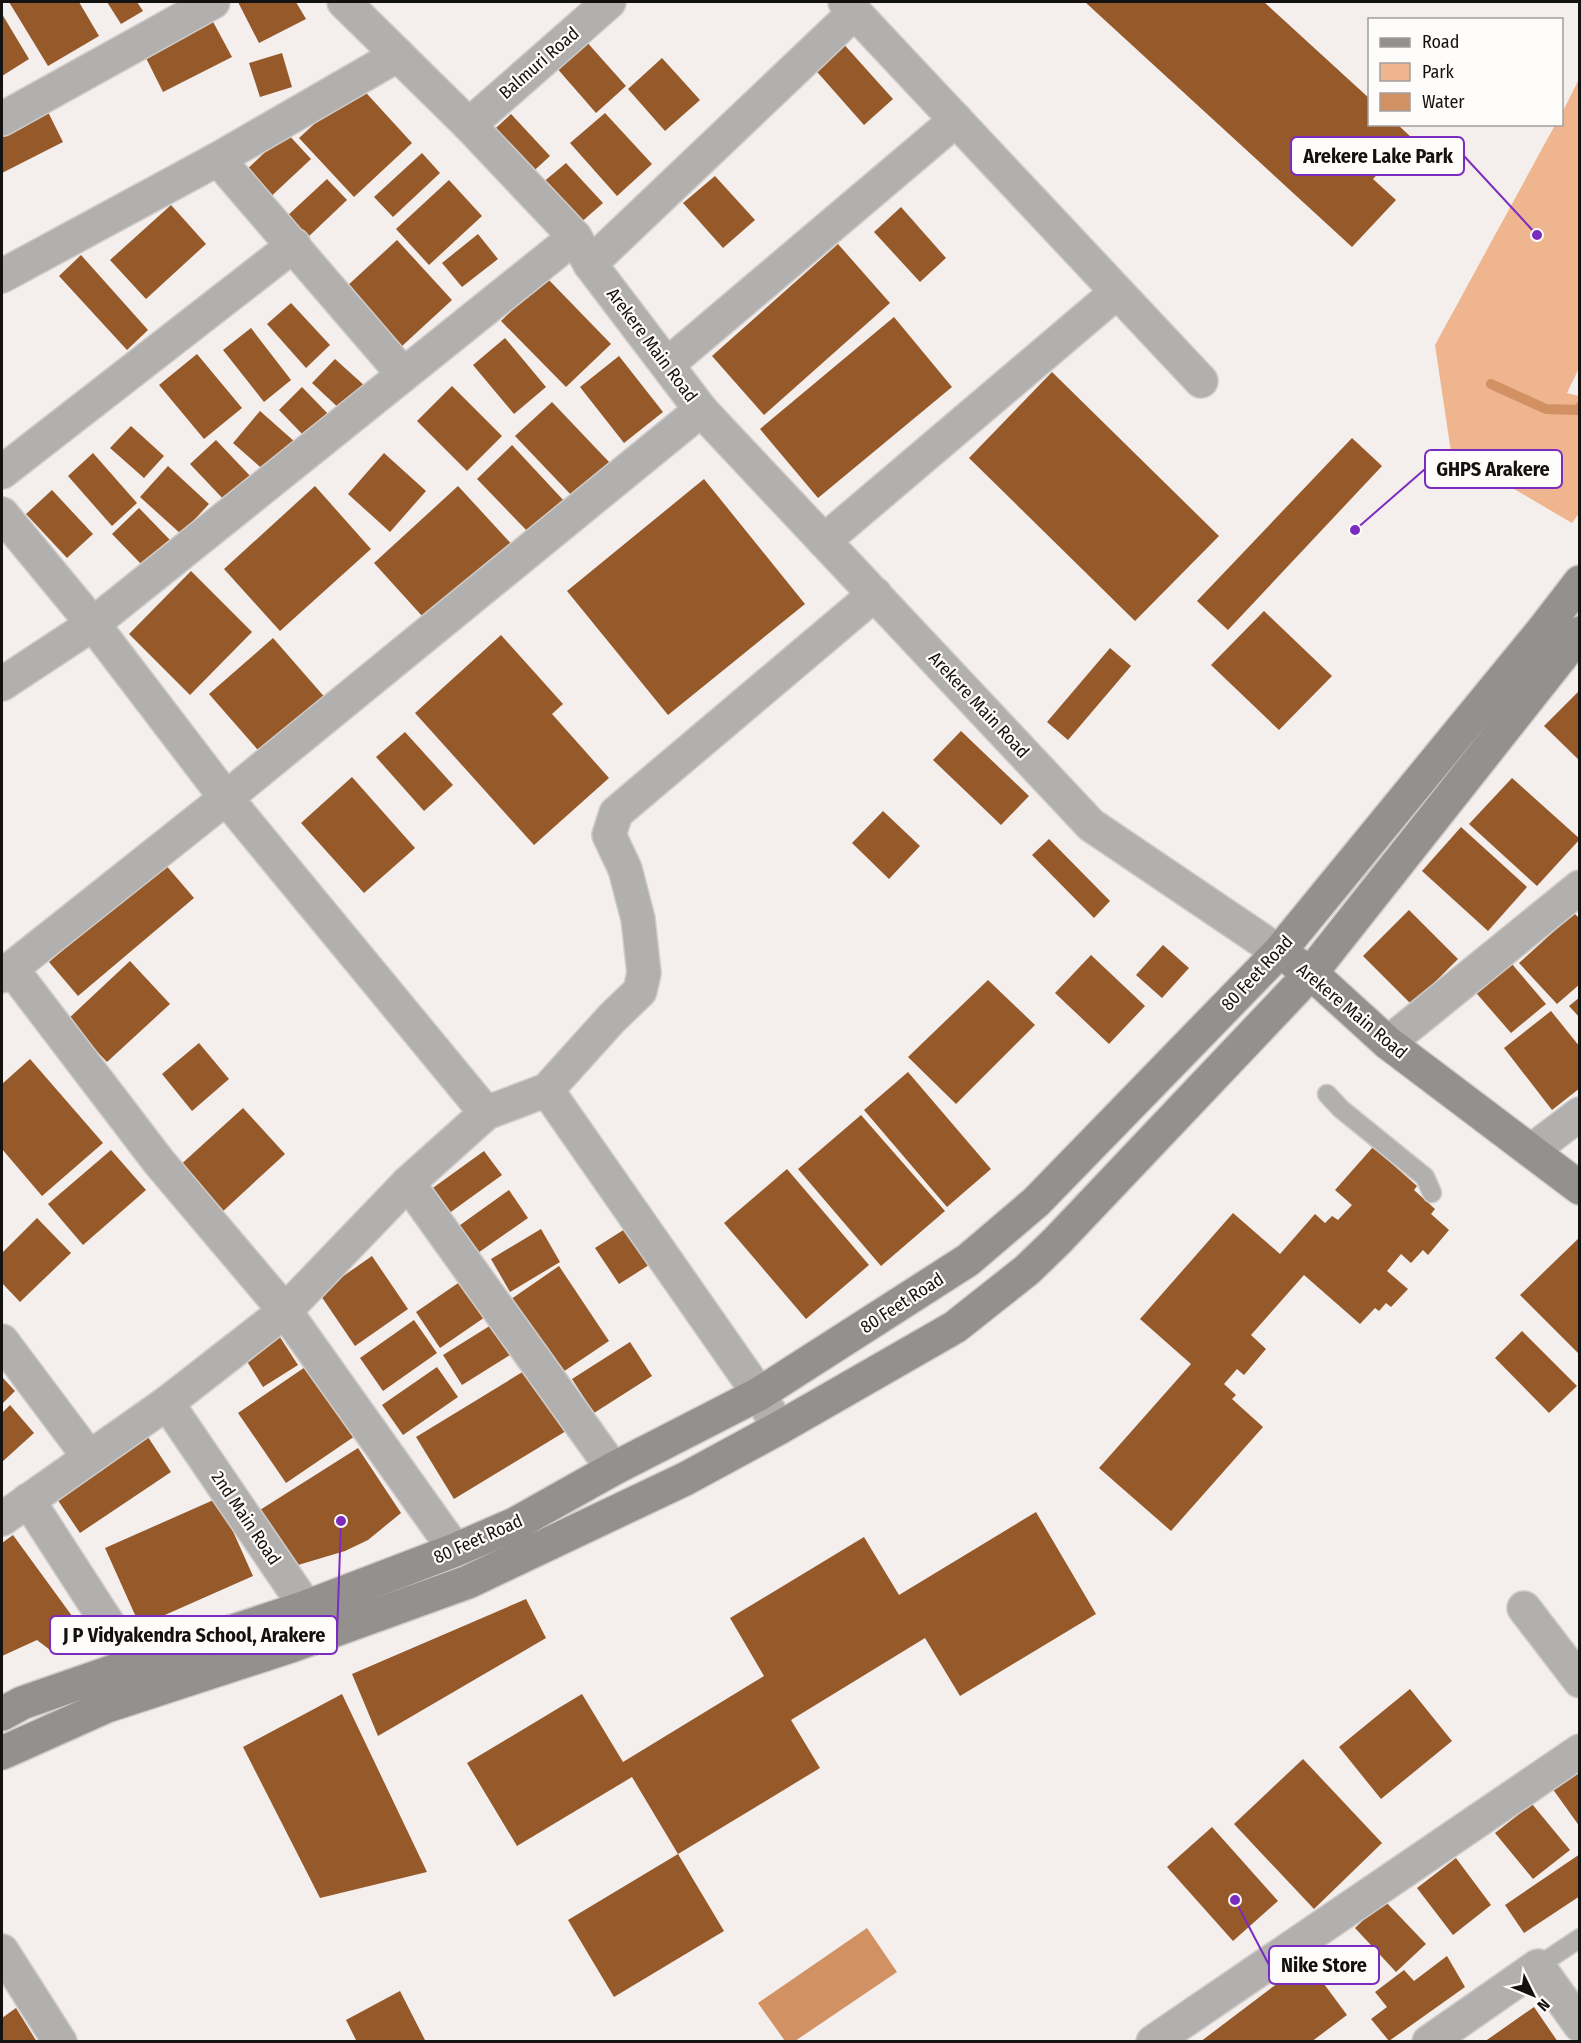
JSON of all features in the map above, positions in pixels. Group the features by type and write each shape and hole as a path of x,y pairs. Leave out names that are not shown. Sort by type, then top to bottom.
{"main road":[{"name":"80 Feet Road","path":"2,1714 22,1703 306,1607 455,1550 515,1524 613,1469 759,1394 968,1260 1036,1202 1279,952 1580,582"},
{"name":"80 Feet Road","path":"2,1753 107,1706 321,1636 468,1582 685,1479 955,1327 1027,1270 1057,1241 1311,973 1580,633"},
{"name":"Arekere Main Road","path":"1279,952 1311,973 1388,1043 1580,1188"},
{"path":"982,1249 1010,1284"}],"street":[{"path":"2,119 213,2"},
{"name":"Arekere Main Road","path":"344,2 469,125 582,250 701,410 1091,825 1279,952"},
{"name":"Balmuri Road","path":"469,125 609,2"},
{"path":"2,684 93,624 403,374 582,250 850,7 1201,381"},
{"path":"2,276 218,159 398,55"},
{"path":"668,364 956,120"},
{"path":"218,159 403,374"},
{"path":"2,472 294,245"},
{"path":"824,540 1117,292"},
{"path":"455,1550 285,1311 159,1162 6,972 226,798 701,410"},
{"path":"2,514 93,624 226,798 486,1113"},
{"path":"2,1519 167,1403 285,1311 408,1183 486,1113 547,1090 639,991 644,973 638,919 625,869 609,835 616,813 875,594"},
{"path":"1388,1043 1580,887"},
{"path":"547,1090 759,1394 779,1428"},
{"path":"1531,1151 1580,1114"},
{"path":"408,1183 613,1469"},
{"path":"2,1341 89,1457"},
{"name":"2nd Main Road","path":"167,1403 306,1607 321,1636"},
{"path":"28,1500 134,1664"},
{"path":"1524,1608 1580,1681"},
{"path":"1153,2042 1580,1751"},
{"path":"2,1951 60,2042"},
{"path":"1429,2042 1538,1966 1580,2025"}],"lane":[{"path":"1327,1095 1425,1177 1432,1193"},
{"path":"1538,1966 1580,1938"}],"green space":[{"path":"1579,79 1580,366 1567,393 1579,396 1580,512 1572,523 1451,452 1435,345 1554,126 1563,126 1563,111"}],"water":[{"path":"867,1928 897,1972 795,2041 785,2041 758,2003"}],"building":[{"path":"9,2 79,2 99,36 48,66"},
{"path":"107,2 137,2 143,11 121,24"},
{"path":"238,2 296,2 306,19 259,43"},
{"path":"1085,2 1264,2 1368,97 1368,126 1399,126 1412,138 1373,179 1396,200 1352,247"},
{"path":"2,14 29,59 2,76"},
{"path":"211,18 232,57 163,92 143,52"},
{"path":"585,40 626,86 596,113 555,66"},
{"path":"840,40 893,99 864,125 811,65"},
{"path":"282,53 292,87 260,97 249,63"},
{"path":"662,58 700,100 665,131 628,89"},
{"path":"358,84 412,143 354,197 299,138"},
{"path":"48,112 63,142 2,173 2,135"},
{"path":"605,113 652,164 617,196 570,143"},
{"path":"511,114 550,156 525,179 486,137"},
{"path":"286,132 311,159 264,203 239,177"},
{"path":"422,153 440,173 393,217 374,197"},
{"path":"566,163 603,203 578,225 541,184"},
{"path":"715,176 755,220 723,248 683,203"},
{"path":"327,179 347,200 306,239 286,217"},
{"path":"449,180 482,216 429,265 396,229"},
{"path":"171,205 206,244 146,299 110,260"},
{"path":"901,207 946,258 920,282 874,232"},
{"path":"478,234 498,259 462,287 442,263"},
{"path":"397,240 452,300 401,347 346,287"},
{"path":"838,244 890,303 764,415 712,356"},
{"path":"81,255 148,330 127,350 59,276"},
{"path":"546,277 611,344 566,387 501,321"},
{"path":"291,303 330,345 306,368 267,324"},
{"path":"894,317 952,387 818,498 760,429"},
{"path":"251,328 291,380 264,402 223,350"},
{"path":"505,338 546,387 514,414 473,365"},
{"path":"197,354 242,408 204,439 159,385"},
{"path":"619,356 663,412 624,443 580,387"},
{"path":"335,359 366,387 343,412 312,383"},
{"path":"1052,372 1219,536 1135,621 969,458"},
{"path":"452,386 502,436 467,471 417,421"},
{"path":"302,387 330,416 307,439 279,410"},
{"path":"552,402 610,463 574,498 515,436"},
{"path":"260,411 295,442 267,473 233,443"},
{"path":"131,426 164,456 144,478 110,448"},
{"path":"1352,438 1382,466 1228,630 1197,601"},
{"path":"216,440 253,479 227,503 190,464"},
{"path":"512,445 565,502 531,535 477,479"},
{"path":"93,453 137,503 112,526 68,476"},
{"path":"384,453 426,491 390,532 348,494"},
{"path":"168,466 209,504 181,534 140,497"},
{"path":"704,479 805,604 668,715 567,591"},
{"path":"315,486 371,549 280,631 224,569"},
{"path":"458,486 517,550 432,627 374,563"},
{"path":"52,490 93,534 67,558 26,514"},
{"path":"139,508 171,541 144,567 112,534"},
{"path":"191,571 252,632 190,695 129,634"},
{"path":"1264,611 1332,676 1279,730 1211,665"},
{"path":"501,635 563,704 552,714 609,778 534,845 415,713"},
{"path":"273,638 328,701 264,757 209,694"},
{"path":"1110,648 1131,666 1068,740 1047,722"},
{"path":"1580,690 1580,761 1544,726"},
{"path":"961,731 1029,796 1001,825 933,760"},
{"path":"405,732 453,785 424,811 376,757"},
{"path":"352,777 415,848 364,893 301,823"},
{"path":"1512,778 1580,839 1537,886 1469,824"},
{"path":"883,811 920,846 889,879 852,843"},
{"path":"1461,827 1527,887 1488,931 1422,871"},
{"path":"1049,839 1110,901 1094,918 1032,855"},
{"path":"164,863 194,898 78,996 49,962"},
{"path":"1409,910 1458,959 1412,1005 1363,956"},
{"path":"1574,913 1580,919 1580,984 1557,1004 1519,963"},
{"path":"1163,945 1189,968 1162,998 1136,975"},
{"path":"1091,955 1145,1006 1109,1044 1055,993"},
{"path":"1506,957 1546,1004 1511,1033 1471,987"},
{"path":"130,961 170,1004 107,1062 67,1020"},
{"path":"988,980 1035,1025 956,1104 908,1057"},
{"path":"1580,997 1580,1018 1569,1006"},
{"path":"1551,1011 1580,1047 1580,1088 1552,1110 1504,1048"},
{"path":"199,1043 229,1079 192,1111 162,1074"},
{"path":"30,1059 103,1143 42,1196 2,1149 2,1084"},
{"path":"908,1072 991,1169 947,1207 864,1110"},
{"path":"243,1108 285,1154 220,1214 177,1168"},
{"path":"861,1115 945,1211 881,1266 798,1169"},
{"path":"1373,1147 1417,1186 1414,1190 1435,1209 1431,1214 1449,1230 1428,1255 1423,1250 1411,1263 1401,1254 1387,1271 1408,1289 1391,1307 1386,1303 1379,1311 1375,1308 1360,1324 1304,1275 1251,1335 1266,1349 1244,1375 1237,1369 1224,1384 1236,1395 1232,1399 1263,1427 1171,1531 1099,1468 1191,1364 1140,1319 1233,1213 1280,1254 1315,1214 1325,1223 1332,1216 1338,1220 1352,1205 1335,1190"},
{"path":"111,1150 146,1190 83,1245 48,1204"},
{"path":"484,1151 502,1175 448,1214 430,1190"},
{"path":"787,1169 869,1265 806,1319 724,1223"},
{"path":"509,1190 528,1218 475,1255 456,1228"},
{"path":"37,1218 71,1253 20,1302 2,1283 2,1253"},
{"path":"541,1229 560,1262 510,1292 491,1259"},
{"path":"625,1229 649,1265 619,1284 595,1248"},
{"path":"1580,1237 1580,1355 1520,1295"},
{"path":"372,1256 408,1309 355,1346 319,1293"},
{"path":"559,1266 609,1341 557,1376 507,1302"},
{"path":"464,1279 488,1315 440,1348 416,1312"},
{"path":"414,1320 437,1353 383,1391 360,1358"},
{"path":"496,1322 515,1352 462,1385 443,1355"},
{"path":"274,1328 298,1365 263,1387 240,1350"},
{"path":"1522,1331 1577,1386 1549,1413 1495,1358"},
{"path":"630,1342 652,1376 594,1413 572,1379"},
{"path":"311,1363 358,1434 286,1483 238,1413"},
{"path":"534,1365 571,1428 454,1499 416,1437"},
{"path":"437,1367 458,1397 403,1435 382,1405"},
{"path":"2,1377 15,1391 2,1404"},
{"path":"10,1405 34,1433 2,1462 2,1413"},
{"path":"144,1431 171,1472 80,1533 53,1493"},
{"path":"358,1448 401,1513 368,1540 345,1551 288,1568 252,1515"},
{"path":"218,1498 253,1576 140,1626 105,1548"},
{"path":"1036,1512 1096,1614 960,1696 925,1638 791,1720 820,1768 678,1854 632,1777 517,1846 467,1763 582,1694 623,1762 764,1676 730,1618 864,1537 899,1595"},
{"path":"13,1535 83,1631 54,1653 37,1640 2,1656 2,1543"},
{"path":"526,1599 546,1638 378,1736 352,1674"},
{"path":"1410,1689 1452,1741 1381,1799 1339,1747"},
{"path":"342,1694 427,1872 320,1898 243,1747"},
{"path":"1303,1759 1382,1843 1314,1909 1234,1824"},
{"path":"1580,1769 1580,1827 1552,1788"},
{"path":"1532,1804 1570,1850 1533,1879 1495,1833"},
{"path":"1212,1827 1278,1901 1233,1941 1167,1867"},
{"path":"678,1854 724,1931 614,1997 568,1920"},
{"path":"1580,1854 1580,1896 1524,1933 1505,1905"},
{"path":"1456,1858 1491,1905 1453,1935 1417,1888"},
{"path":"1384,1900 1426,1944 1396,1972 1355,1928"},
{"path":"1447,1956 1465,1987 1389,2041 1371,2019 1387,2007 1375,1992 1404,1970 1414,1981"},
{"path":"1307,1961 1347,2015 1311,2042 1200,2042"},
{"path":"400,1991 426,2042 357,2042 346,2020"},
{"path":"1534,2007 1558,2042 1484,2042"},
{"path":"16,2008 37,2042 2,2042 2,2018"}],"waterway":[{"path":"1491,384 1546,409 1578,410 1580,407"}],"place":[{"name":"Arekere Lake Park","path":"1537,235"},
{"name":"GHPS Arakere","path":"1355,530"},
{"name":"J P Vidyakendra School, Arakere","path":"341,1521"},
{"name":"Nike Store","path":"1235,1900"}]}
